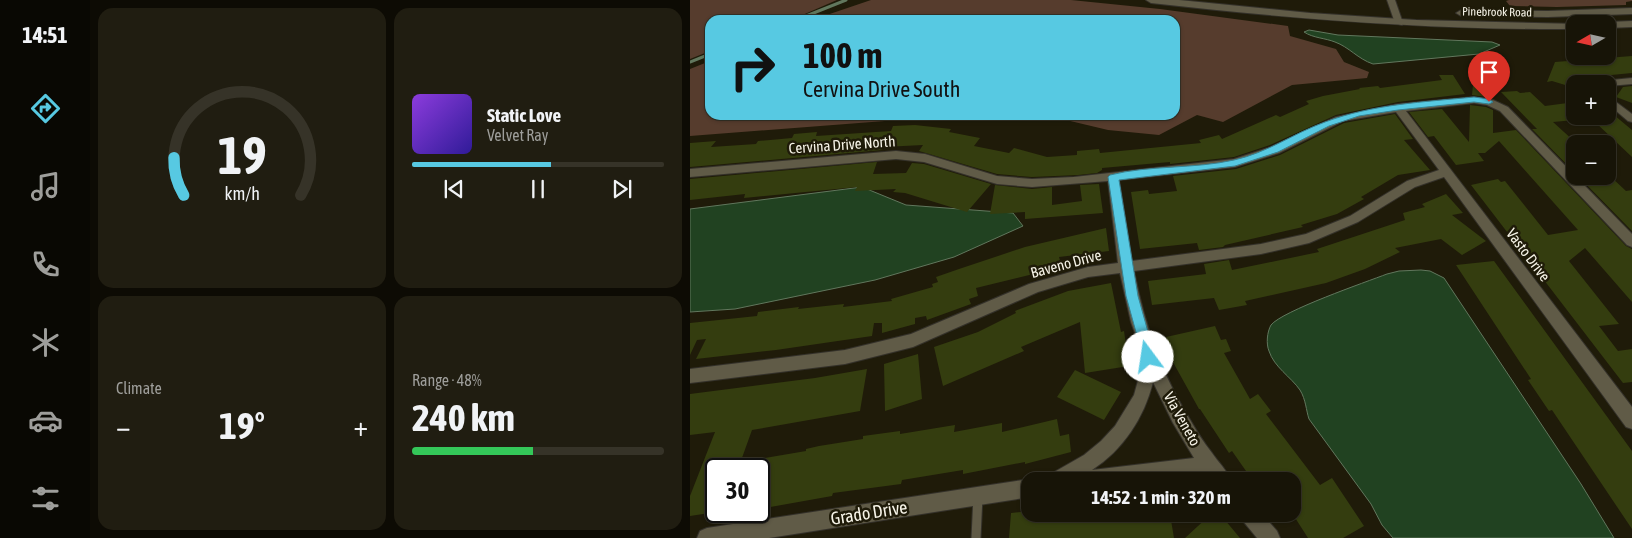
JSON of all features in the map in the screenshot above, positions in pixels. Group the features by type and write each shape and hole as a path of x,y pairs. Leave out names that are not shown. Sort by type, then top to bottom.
{"street":[{"name":"Pinebrook Road","path":"1151,0 1272,14 1399,23 1566,26"},
{"name":"Pinebrook Road","path":"1251,0 1392,5 1500,14 1632,11"},
{"path":"1392,5 1399,23"},
{"path":"1616,25 1632,24"},
{"path":"1616,83 1632,81"},
{"name":"Cervina Drive North","path":"690,173 896,155 925,158 984,177 1014,182 1050,183 1235,163 1275,150 1340,119 1366,112 1474,100 1498,105 1504,109 1632,242"},
{"path":"1616,106 1632,119"},
{"name":"Vasto Drive","path":"1398,107 1446,172 1626,404 1632,421"},
{"name":"Baveno Drive","path":"690,376 845,357 914,340 1034,288 1088,272 1261,249 1309,238 1354,219 1411,184 1446,172"},
{"name":"Via Veneto","path":"1113,177 1126,266 1144,340 1179,417 1214,472"},
{"path":"1075,472 1106,449 1129,420 1140,402 1146,386 1148,357 1144,340"},
{"path":"1152,472 1208,465"},
{"name":"Grado Drive","path":"708,538 1021,489"},
{"path":"1257,522 1270,538"}],"lane":[{"path":"976,538 978,496"}],"shaded area":[{"path":"690,0 837,0 802,15 705,15 705,53 690,59"},
{"path":"871,0 1071,0 1160,9 1288,26 1290,36 1336,49 1344,62 1369,72 1367,78 1292,85 1223,122 1197,115 1159,135 1108,130 1066,120 1180,120 1180,15 827,15"},
{"path":"1506,1 1632,1 1626,2 1626,5 1557,7 1510,6"},
{"path":"1309,30 1338,35 1492,42 1500,45 1479,54 1373,64 1340,44 1311,36 1304,32"},
{"path":"705,63 705,120 898,120 690,136 690,69"},
{"path":"862,187 906,205 1013,213 1023,226 954,257 875,280 735,309 690,312 690,209"},
{"path":"1399,271 1430,271 1444,278 1581,484 1614,538 1393,538 1382,525 1371,504 1309,419 1305,401 1300,390 1271,357 1267,345 1268,334 1271,325 1278,319 1307,305 1387,274"}],"building":[{"path":"1632,56 1632,73 1566,75 1566,85 1552,81 1547,82 1555,62 1566,61 1566,65 1616,65 1616,57"},
{"path":"1479,72 1492,75 1493,98 1472,95 1474,74 1479,75"},
{"path":"1439,75 1453,75 1465,94 1398,102 1336,115 1270,145 1234,157 1170,164 1170,162 1102,168 1097,173 1078,175 1032,177 997,174 919,151 923,145 884,147 882,150 690,167 690,143 716,141 711,147 756,144 758,141 792,138 794,134 817,132 816,136 891,131 893,126 915,125 951,129 949,132 980,138 974,146 1009,153 1014,148 1047,157 1077,155 1077,151 1099,149 1100,153 1201,143 1199,140 1219,135 1222,139 1276,115 1280,117 1309,104 1306,101 1323,96 1359,88 1378,86 1380,88 1442,80"},
{"path":"1632,86 1632,103 1616,97 1623,87"},
{"path":"1501,92 1530,92 1545,106 1566,103 1566,121 1553,122 1567,135 1566,164 1532,129 1537,129"},
{"path":"1470,105 1493,110 1493,133 1516,130 1566,183 1566,185 1568,185 1626,246 1632,249 1632,302 1585,248 1569,261 1619,324 1599,326 1618,351 1632,349 1632,382 1623,383 1471,185 1498,179 1501,182 1505,181 1548,235 1578,230 1499,141 1485,153 1478,153 1484,161 1456,165 1434,136 1428,137 1409,112 1442,109 1469,142"},
{"path":"1395,114 1413,139 1404,140 1430,170 1398,175 1361,197 1364,199 1337,214 1301,225 1303,227 1223,247 1199,250 1197,243 1140,249 1131,192 1148,190 1149,194 1177,191 1173,176 1236,169 1280,155 1344,123"},
{"path":"1616,117 1632,130 1632,157 1616,142 1616,135 1609,135 1598,125 1616,125"},
{"path":"877,162 873,174 906,173 912,163 924,164 991,184 967,212 905,193 893,192 896,189 855,191 857,187 744,198 745,194 690,200 690,179"},
{"path":"1616,182 1626,191 1632,190 1632,231 1587,185 1616,185"},
{"path":"1099,184 1103,213 1025,219 1025,212 990,214 995,185 1032,189 1052,187 1052,205 1082,201 1080,185"},
{"path":"1446,194 1463,213 1452,215 1486,241 1462,255 1441,239 1395,248 1400,252 1365,269 1326,283 1245,301 1247,305 1219,310 1214,298 1152,305 1148,281 1206,274 1204,264 1229,260 1232,270 1319,252 1317,249 1405,220 1403,213 1425,207 1422,204"},
{"path":"1106,228 1109,251 1059,257 1062,267 976,288 978,296 969,299 971,304 927,320 926,316 915,318 915,324 882,333 882,323 874,323 872,336 696,359 706,339 697,340 690,355 690,323 757,316 758,312 799,307 798,309 844,304 843,307 892,301 891,299 933,287 932,284 938,282 936,277 959,269 1025,247"},
{"path":"1494,261 1632,451 1632,529 1552,410 1549,411 1528,380 1531,379 1456,265"},
{"path":"1111,283 1121,332 1124,331 1129,366 1085,373 1080,322 1021,347 1024,351 943,386 934,347 978,332 1016,313 1015,311 1068,291"},
{"path":"1215,326 1221,340 1226,339 1231,351 1224,353 1250,399 1258,394 1271,411 1266,414 1320,485 1332,478 1364,526 1343,538 1308,538 1298,522 1301,522 1301,472 1247,472 1232,451 1229,453 1199,409 1174,364 1166,337"},
{"path":"918,354 922,399 885,411 884,364"},
{"path":"867,369 860,411 752,430 742,458 705,458 705,514 690,516 690,496 715,432 690,435 690,394 815,378"},
{"path":"1075,370 1121,392 1104,420 1057,397"},
{"path":"1057,419 1060,436 1069,434 1071,452 1025,464 1025,462 963,474 963,470 902,480 901,484 833,493 832,496 770,507 770,458 765,458 863,439 863,436 900,431 900,434 955,425 954,432 1002,423 1002,432"},
{"path":"1021,512 1021,522 1171,522 1174,538 1009,538 1011,513"},
{"path":"1202,522 1227,522 1240,538 1185,538"}],"waterway":[{"path":"808,15 846,0"},
{"path":"690,62 705,56"}],"route":[{"path":"1148,357 1126,266 1113,177 1235,163 1275,150 1326,124 1358,114 1398,107 1474,100 1489,102"}]}
